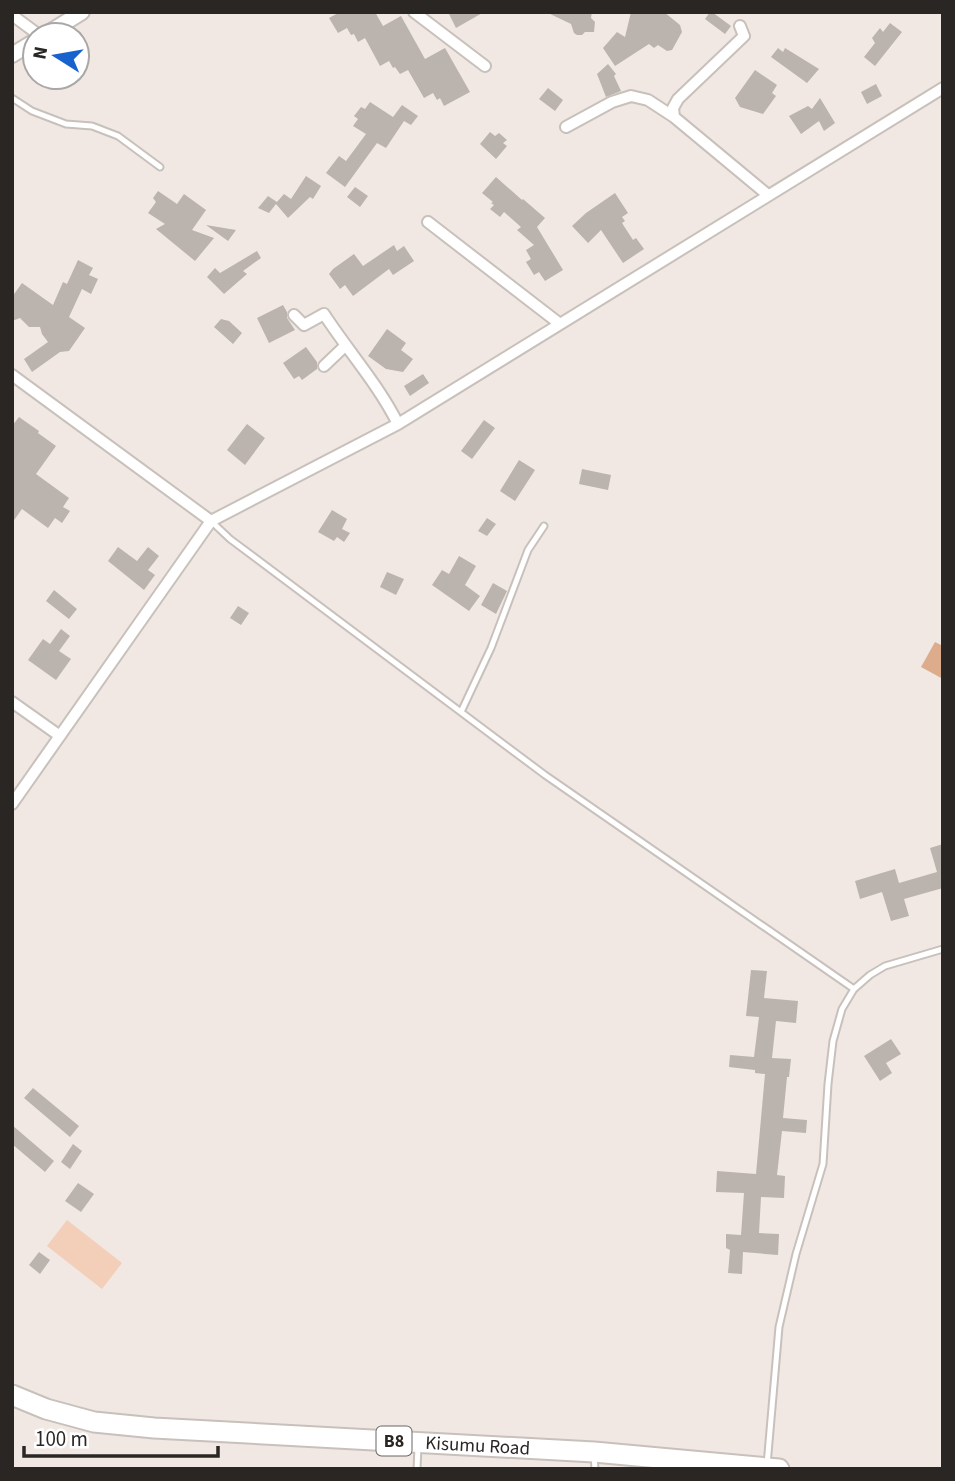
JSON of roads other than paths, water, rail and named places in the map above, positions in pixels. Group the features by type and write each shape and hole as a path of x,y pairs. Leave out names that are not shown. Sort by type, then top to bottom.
{"highway":[{"name":"Kisumu Road","path":"12,1395 46,1409 94,1422 154,1429 419,1442 594,1461 779,1469"}],"street":[{"path":"414,12 485,66"},
{"path":"674,117 673,108 678,99 744,36 740,26"},
{"path":"12,804 211,522 398,424 943,88"},
{"path":"566,127 611,102 631,96 648,100 674,117 768,195"},
{"path":"428,222 560,324"},
{"path":"294,315 304,325 324,314 378,388 398,424"},
{"path":"324,366 345,345"},
{"path":"12,375 211,522"},
{"path":"12,702 60,736"}],"lane":[{"path":"12,98 32,111 66,124 92,126 118,136 160,167"},
{"path":"211,522 545,775 854,989"},
{"path":"461,712 491,648 528,550 544,526"},
{"path":"767,1468 779,1327 796,1254 823,1164 833,1041 842,1009 854,989 885,966 943,949"},
{"path":"417,1469 419,1442"}]}
